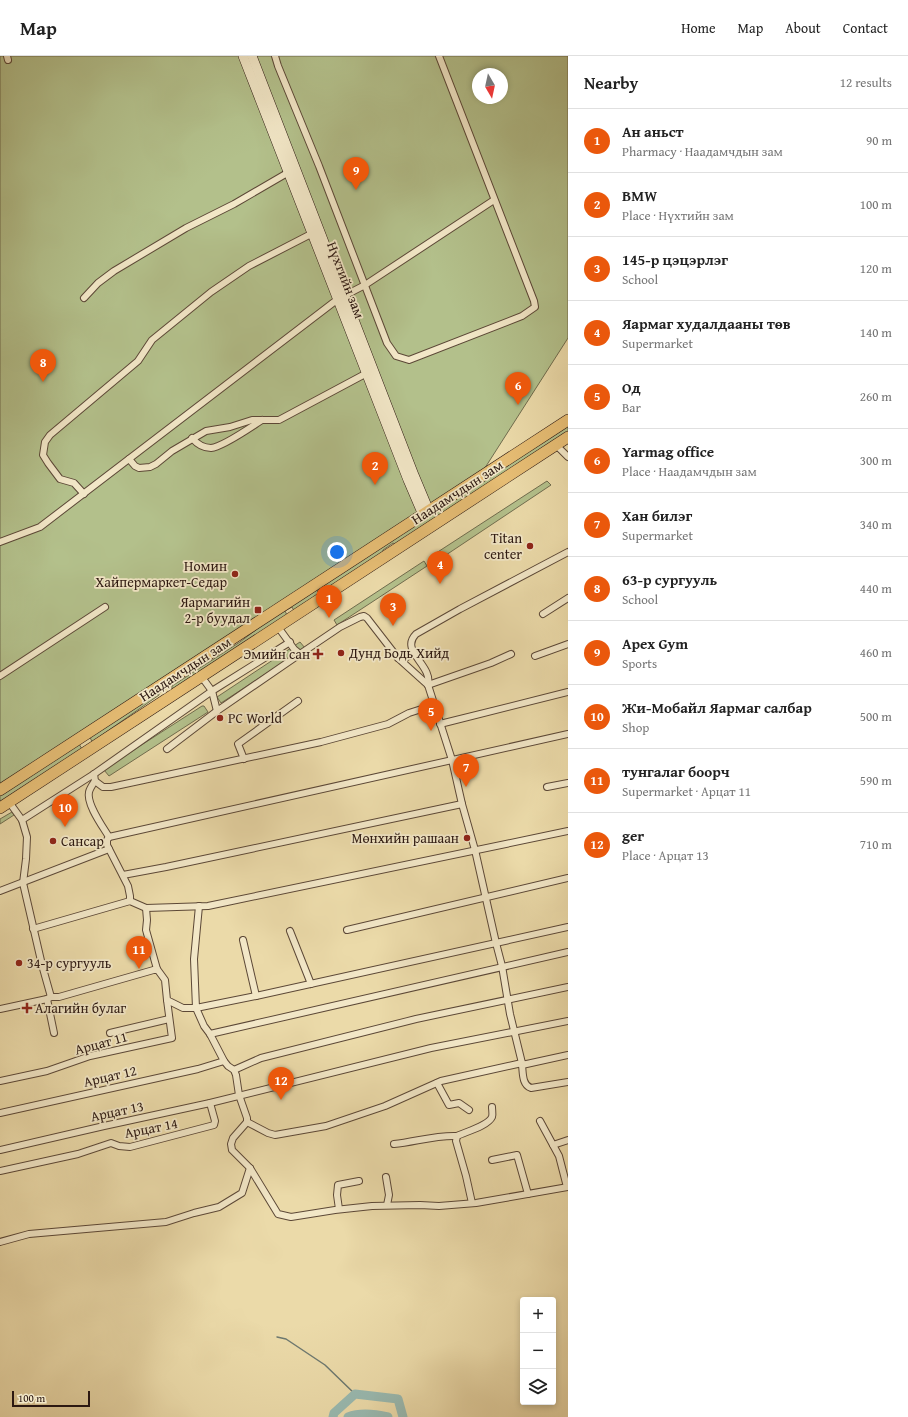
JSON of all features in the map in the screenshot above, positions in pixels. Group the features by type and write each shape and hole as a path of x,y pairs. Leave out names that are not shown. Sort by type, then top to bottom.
{"highway":[{"name":"Наадамчдын зам","path":"1,789 568,420"},
{"name":"Наадамчдын зам","path":"5,805 168,697 278,627 568,437"},
{"path":"384,541 392,552"},
{"path":"319,582 322,591 328,594"},
{"path":"282,606 290,611 291,618"},
{"path":"161,686 168,697"}],"main road":[{"name":"Нүхтийн зам","path":"243,56 288,172 341,298 426,513"},
{"name":"Нүхтийн зам","path":"252,56 367,373 426,513"}],"street":[{"path":"276,56 278,66 387,343 396,356 409,360 522,316 535,307 534,301 439,56"},
{"path":"84,298 98,283 114,271 186,228 234,204 288,172"},
{"path":"0,542 40,527 341,298 365,285 494,200"},
{"path":"84,494 74,483 60,479 43,455 45,442 50,434 134,365 152,340 211,292 249,266 313,233"},
{"path":"129,459 139,468 150,467 172,451 206,430 230,427 252,420 279,420 367,373"},
{"path":"192,438 198,444 212,448 226,442 263,419"},
{"path":"556,445 568,458"},
{"path":"568,552 416,634 410,643 411,648 426,672 429,680 428,685 452,760 502,966 525,1084 527,1087 532,1088 568,1082"},
{"path":"543,614 568,598"},
{"path":"0,676 105,607"},
{"path":"167,749 217,710 340,627 364,616 398,658 428,685"},
{"path":"278,627 300,654"},
{"path":"22,820 94,774 212,691 290,642"},
{"path":"536,656 568,644"},
{"path":"398,658 405,658 414,652"},
{"path":"428,685 491,663 511,654"},
{"path":"201,676 212,691 217,710"},
{"path":"440,724 568,692"},
{"path":"244,759 238,744 298,701"},
{"path":"95,781 103,786 111,787 321,742 388,724 410,713 434,705"},
{"path":"109,837 568,734"},
{"path":"94,774 95,781 88,794 90,804 109,837"},
{"path":"547,787 568,783"},
{"path":"123,875 462,804"},
{"path":"5,805 22,820 27,837 23,883 49,998 54,1033"},
{"path":"33,929 130,901 146,908 215,904 568,831"},
{"path":"109,837 107,840 107,845 130,892 130,901"},
{"path":"0,891 109,849"},
{"path":"347,930 568,878"},
{"path":"199,906 194,959 196,1008 204,1026 210,1034 224,1061 234,1070 239,1095 247,1118 247,1122 233,1138 231,1144 232,1150 250,1168 278,1214 291,1217 338,1209 387,1205 439,1206 472,1203 567,1187 559,1156 540,1121"},
{"name":"Арцат 11","path":"0,1081 47,1071 90,1056 172,1038 165,980 157,969 146,930 146,908"},
{"path":"167,1000 183,1008 196,1008 568,927"},
{"path":"290,931 311,984"},
{"path":"243,940 256,996"},
{"path":"210,1034 568,952"},
{"path":"0,1009 60,997 157,969"},
{"path":"234,1070 269,1056 416,1020 568,987"},
{"path":"110,1033 170,1019"},
{"name":"Арцат 13","path":"0,1150 210,1103 431,1048 568,1021"},
{"path":"247,1122 275,1135 326,1126 385,1106 438,1083 568,1055"},
{"name":"Арцат 12","path":"0,1113 198,1069 224,1061"},
{"path":"438,1083 444,1098 449,1105 459,1103 470,1110"},
{"name":"Арцат 14","path":"0,1171 78,1154 111,1143 119,1146 130,1147 214,1125 215,1121 210,1103"},
{"path":"394,1144 437,1136 457,1136 477,1129 490,1120 492,1116 492,1107"},
{"path":"457,1136 456,1141 472,1203"},
{"path":"553,1145 568,1140"},
{"path":"492,1160 517,1155 528,1194"},
{"path":"0,1242 30,1234 166,1222 219,1207 242,1193 250,1168"},
{"path":"386,1177 388,1195 387,1205"},
{"path":"338,1209 338,1185 359,1181"}],"green space":[{"path":"0,56 568,56 568,338 474,485 568,424 568,433 395,544 393,543 383,550 382,553 326,589 324,587 317,591 320,594 294,611 292,607 285,611 287,615 172,690 172,686 240,642 257,629 0,789"},
{"path":"547,481 551,485 434,563 430,557"},
{"path":"424,561 427,566 337,625 334,620"},
{"path":"300,642 305,648 221,703 217,697"},
{"path":"159,692 159,695 92,742 90,737"},
{"path":"204,706 208,712 109,776 104,770 143,744"},
{"path":"79,744 82,749 0,803 0,796"},
{"path":"12,812 14,815 0,824 0,819"}],"waterway":[{"path":"277,1337 286,1339 325,1365 355,1394"},
{"path":"333,1417 334,1413 355,1394 398,1399 403,1417"},
{"path":"348,1417 358,1414 388,1417"}],"place":[{"name":"Apex Gym","path":"356,190"},
{"name":"63-р сургууль","path":"43,382"},
{"name":"Yarmag office","path":"518,405"},
{"name":"BMW","path":"375,485"},
{"name":"Titan center","path":"530,546"},
{"name":"Номин Хайпермаркет-Седар","path":"235,574"},
{"name":"Яармаг худалдааны төв","path":"440,584"},
{"name":"Яармагийн 2-р буудал","path":"258,610"},
{"name":"Ан аньст","path":"329,618"},
{"name":"145-р цэцэрлэг","path":"393,626"},
{"name":"Дунд Бодь Хийд","path":"341,653"},
{"name":"Эмийн сан","path":"318,654"},
{"name":"PC World","path":"220,718"},
{"name":"Од","path":"431,731"},
{"name":"Хан билэг","path":"466,787"},
{"name":"Жи-Мобайл Яармаг салбар","path":"65,827"},
{"name":"Мөнхийн рашаан","path":"467,838"},
{"name":"Сансар","path":"53,841"},
{"name":"34-р сургууль","path":"19,963"},
{"name":"тунгалаг боорч","path":"139,969"},
{"name":"Алагийн булаг","path":"27,1008"},
{"name":"ger","path":"281,1100"}]}
